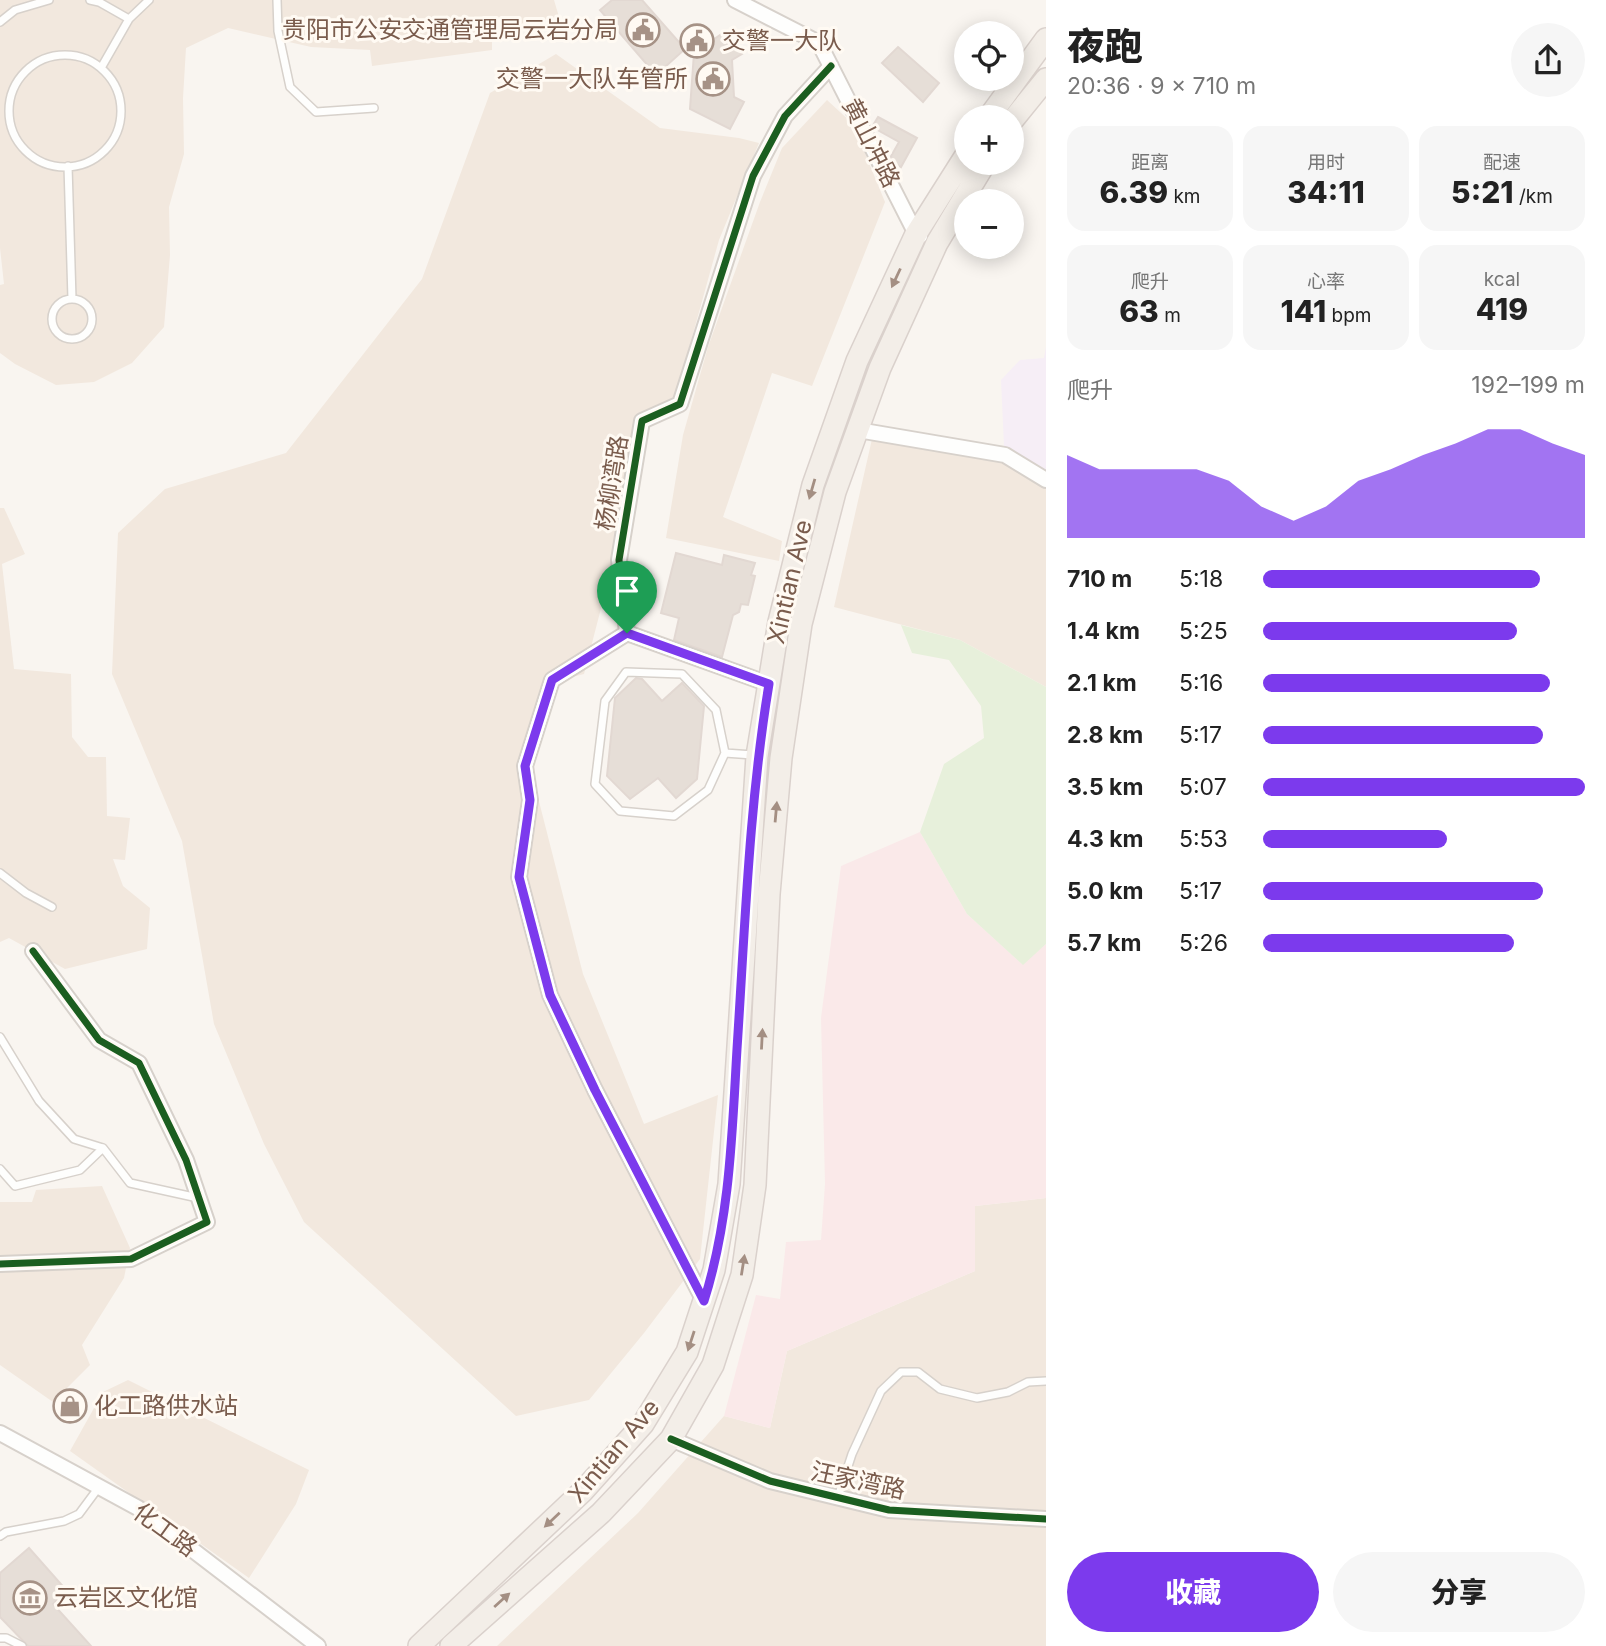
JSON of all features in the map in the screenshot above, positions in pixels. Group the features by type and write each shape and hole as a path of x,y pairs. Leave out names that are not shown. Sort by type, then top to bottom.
{"main road":[{"path":"998,105 1046,39"},
{"path":"1024,106 1046,79"},
{"name":"Xintian Ave","path":"419,1646 583,1491 643,1423 687,1352 713,1270 729,1184 757,756 779,622 813,485 857,361 916,234 954,174"},
{"name":"Xintian Ave","path":"452,1646 601,1513 671,1439 713,1365 742,1275 755,1185 769,894 781,758 801,624 835,492 880,368 937,243 978,175"}],"street":[{"name":"黄山冲路","path":"735,0 819,43 916,234"},
{"name":"杨柳湾路","path":"627,633 620,560 642,421 680,404 753,176 785,116 831,66"},
{"path":"916,234 937,243"},
{"path":"858,430 1005,455 1046,480"},
{"path":"704,1301 595,1090 550,995 519,877 530,800 525,766 552,680 627,633 769,684"},
{"path":"0,1264 131,1259 206,1223 186,1160 139,1063 99,1040 33,951"},
{"name":"化工路","path":"0,1433 138,1508 318,1646"},
{"name":"汪家湾路","path":"671,1439 770,1481 889,1510 1046,1519"}],"lane":[{"path":"0,22 15,10 49,0"},
{"path":"90,0 99,2 129,19"},
{"path":"101,68 129,19 149,0"},
{"path":"277,0 278,31 290,87 316,112 374,108"},
{"path":"0,109 8,119 15,138 27,153 42,163 60,167 77,166 94,159 108,147 117,132 121,115 120,97 113,81 101,68 84,58 65,54 46,57 29,67 16,82 9,100 8,119"},
{"path":"68,166 72,299"},
{"path":"72,299 85,303 92,314 87,333 74,339 57,332 52,320 55,308 65,300 72,299"},
{"path":"626,671 682,674 716,710 725,753 708,790 674,816 620,811 595,783 605,701 626,671"},
{"path":"725,753 757,756"},
{"path":"0,873 26,893 52,907"},
{"path":"0,1037 39,1101 74,1139 103,1148 130,1183 199,1199"},
{"path":"0,1169 15,1186 80,1170 103,1148"},
{"path":"838,1498 852,1454 881,1391 901,1372 918,1371 940,1389 977,1398 1008,1392 1028,1382 1046,1381"},
{"path":"0,1536 6,1532 71,1518 79,1514 99,1487"},
{"path":"0,1638 22,1646"}],"shaded area":[{"path":"0,0 554,0 559,17 492,29 492,50 372,66 370,50 311,47 228,28 186,48 184,154 169,207 170,255 164,327 132,363 94,382 56,385 15,364 0,353 0,285 4,284 0,248"},
{"path":"556,54 660,128 759,143 719,240 671,413 649,423 584,674 560,680 531,770 583,974 644,1124 718,1095 700,1259 589,1400 516,1416 304,1222 264,1144 214,1024 182,841 112,674 118,533 165,489 286,453 422,279 490,93"},
{"path":"827,100 853,124 885,202 812,386 772,373 723,517 782,541 779,561 666,538 683,435 708,347 760,202 782,148"},
{"path":"1046,347 1046,473 1004,446 1001,380 1020,360 1044,358"},
{"path":"872,439 1004,446 1046,473 1046,687 960,640 834,607"},
{"path":"0,508 4,508 25,554 2,564 14,669 71,674 72,737 88,757 106,757 107,816 130,818 125,860 113,859 123,886 150,908 147,949 65,969 9,938 0,942"},
{"path":"920,832 967,914 1022,964 1046,944 1046,1198 975,1206 975,1271 787,1351 770,1428 724,1416 756,1295 780,1299 786,1242 821,1240 825,1184 821,1018 841,866"},
{"path":"102,1186 130,1248 124,1278 82,1345 90,1365 53,1402 0,1365 0,1202 32,1202 36,1190"},
{"path":"1046,1198 1046,1646 497,1646 638,1513 724,1416 770,1428 787,1351 975,1271 975,1206"},
{"path":"128,1380 309,1470 296,1504 249,1578 70,1451 103,1392"}],"green space":[{"path":"901,625 960,640 1046,687 1046,944 1023,965 967,914 920,832 944,764 984,738 981,706 949,660 912,653"}],"building":[{"name":"贵阳市公安交通管理局云岩分局","path":"612,0 642,0 685,49 656,75 600,10"},
{"name":"交警一大队车管所","path":"726,31 742,54 732,60 734,97 744,102 730,129 690,109 694,53"},
{"path":"898,47 939,83 923,102 882,63"},
{"path":"878,117 917,138 901,167 889,160 899,142 872,127"},
{"path":"676,553 722,565 724,555 755,563 751,575 755,576 748,605 741,604 739,612 733,615 722,657 674,640 679,618 661,613"},
{"path":"636,678 642,679 662,701 682,683 704,706 697,779 676,798 658,778 630,799 607,776 615,698"},
{"name":"云岩区文化馆","path":"29,1548 67,1591 53,1604 91,1646 28,1646 0,1617 0,1573"}],"cycle path":[{"path":"704,1301 595,1090 550,995 519,877 530,800 525,766 552,680 627,633 619,560 642,421 680,404 753,176 785,116 831,66"},
{"path":"0,1264 131,1259 207,1222 186,1160 139,1063 99,1040 33,951"},
{"path":"671,1439 770,1481 889,1510 1046,1519"}],"place":[{"name":"贵阳市公安交通管理局云岩分局","path":"643,30"},
{"name":"交警一大队","path":"697,41"},
{"name":"交警一大队车管所","path":"713,79"},
{"name":"化工路供水站","path":"70,1406"},
{"name":"云岩区文化馆","path":"30,1598"}],"route":[{"path":"627,633 769,684 757,756 729,1184 713,1270 704,1301 595,1090 550,995 519,877 530,800 525,766 552,680 627,633"}]}
